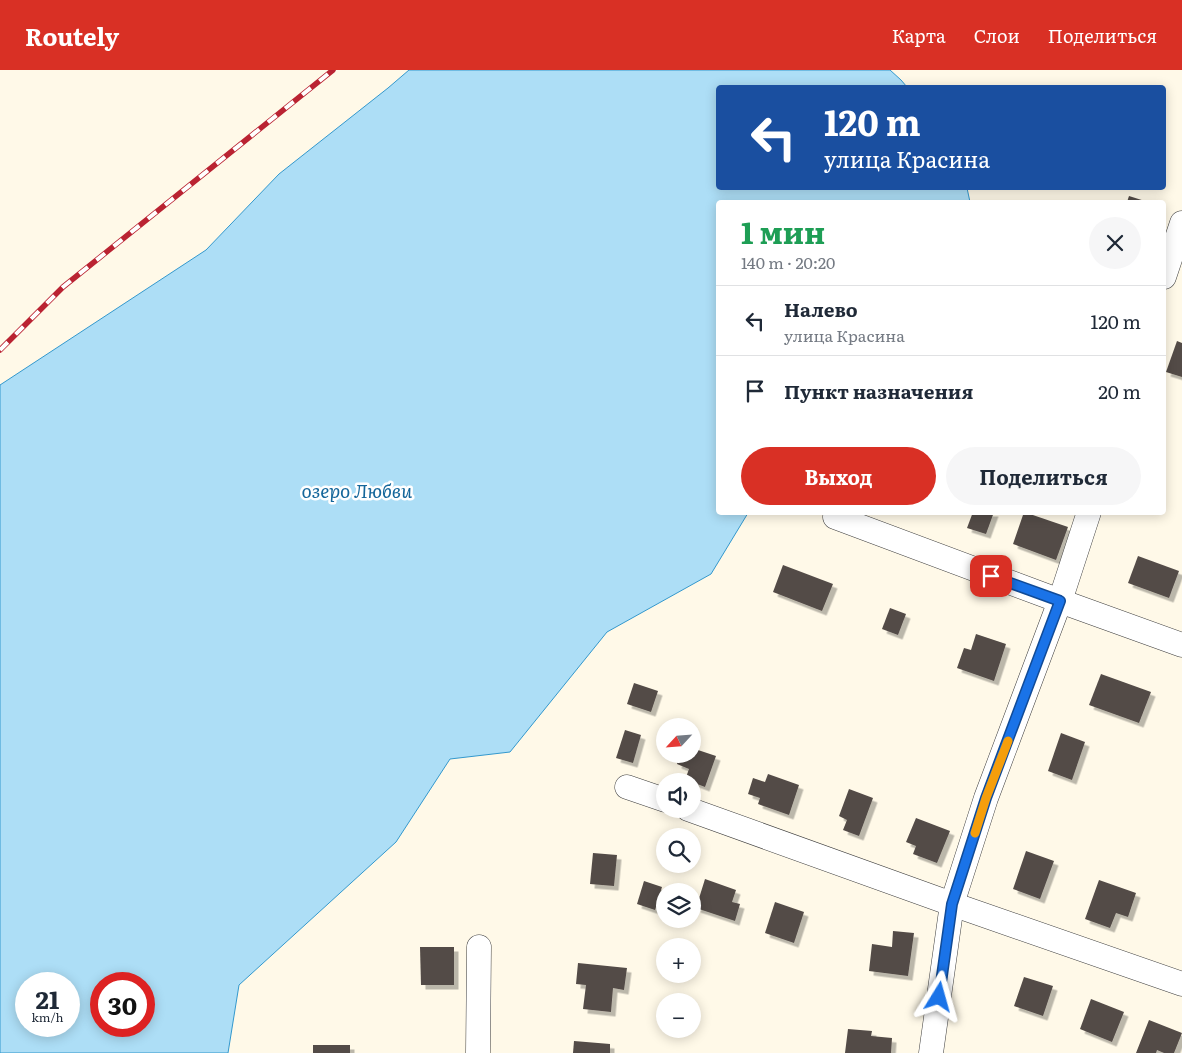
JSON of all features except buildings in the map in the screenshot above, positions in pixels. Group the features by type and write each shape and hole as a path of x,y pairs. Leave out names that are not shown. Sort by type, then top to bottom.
{"street":[{"path":"1170,276 1182,223"},
{"path":"932,1053 952,904 986,798 1060,601 1087,515"},
{"path":"835,517 1182,645"},
{"path":"627,787 656,797"},
{"path":"701,814 1182,984"},
{"path":"478,1053 479,947"}],"water":[{"name":"озеро Любви","path":"409,70 890,70 905,85 716,85 716,190 967,190 970,200 716,200 716,515 747,515 711,574 607,632 510,752 450,759 396,842 239,985 228,1053 0,1053 0,385 206,250 279,174"}],"railway":[{"path":"0,350 63,287 333,70"}],"slow traffic":[{"path":"975,833 1008,741"}],"route":[{"path":"939,997 952,904 986,798 1060,601 991,576"}]}
